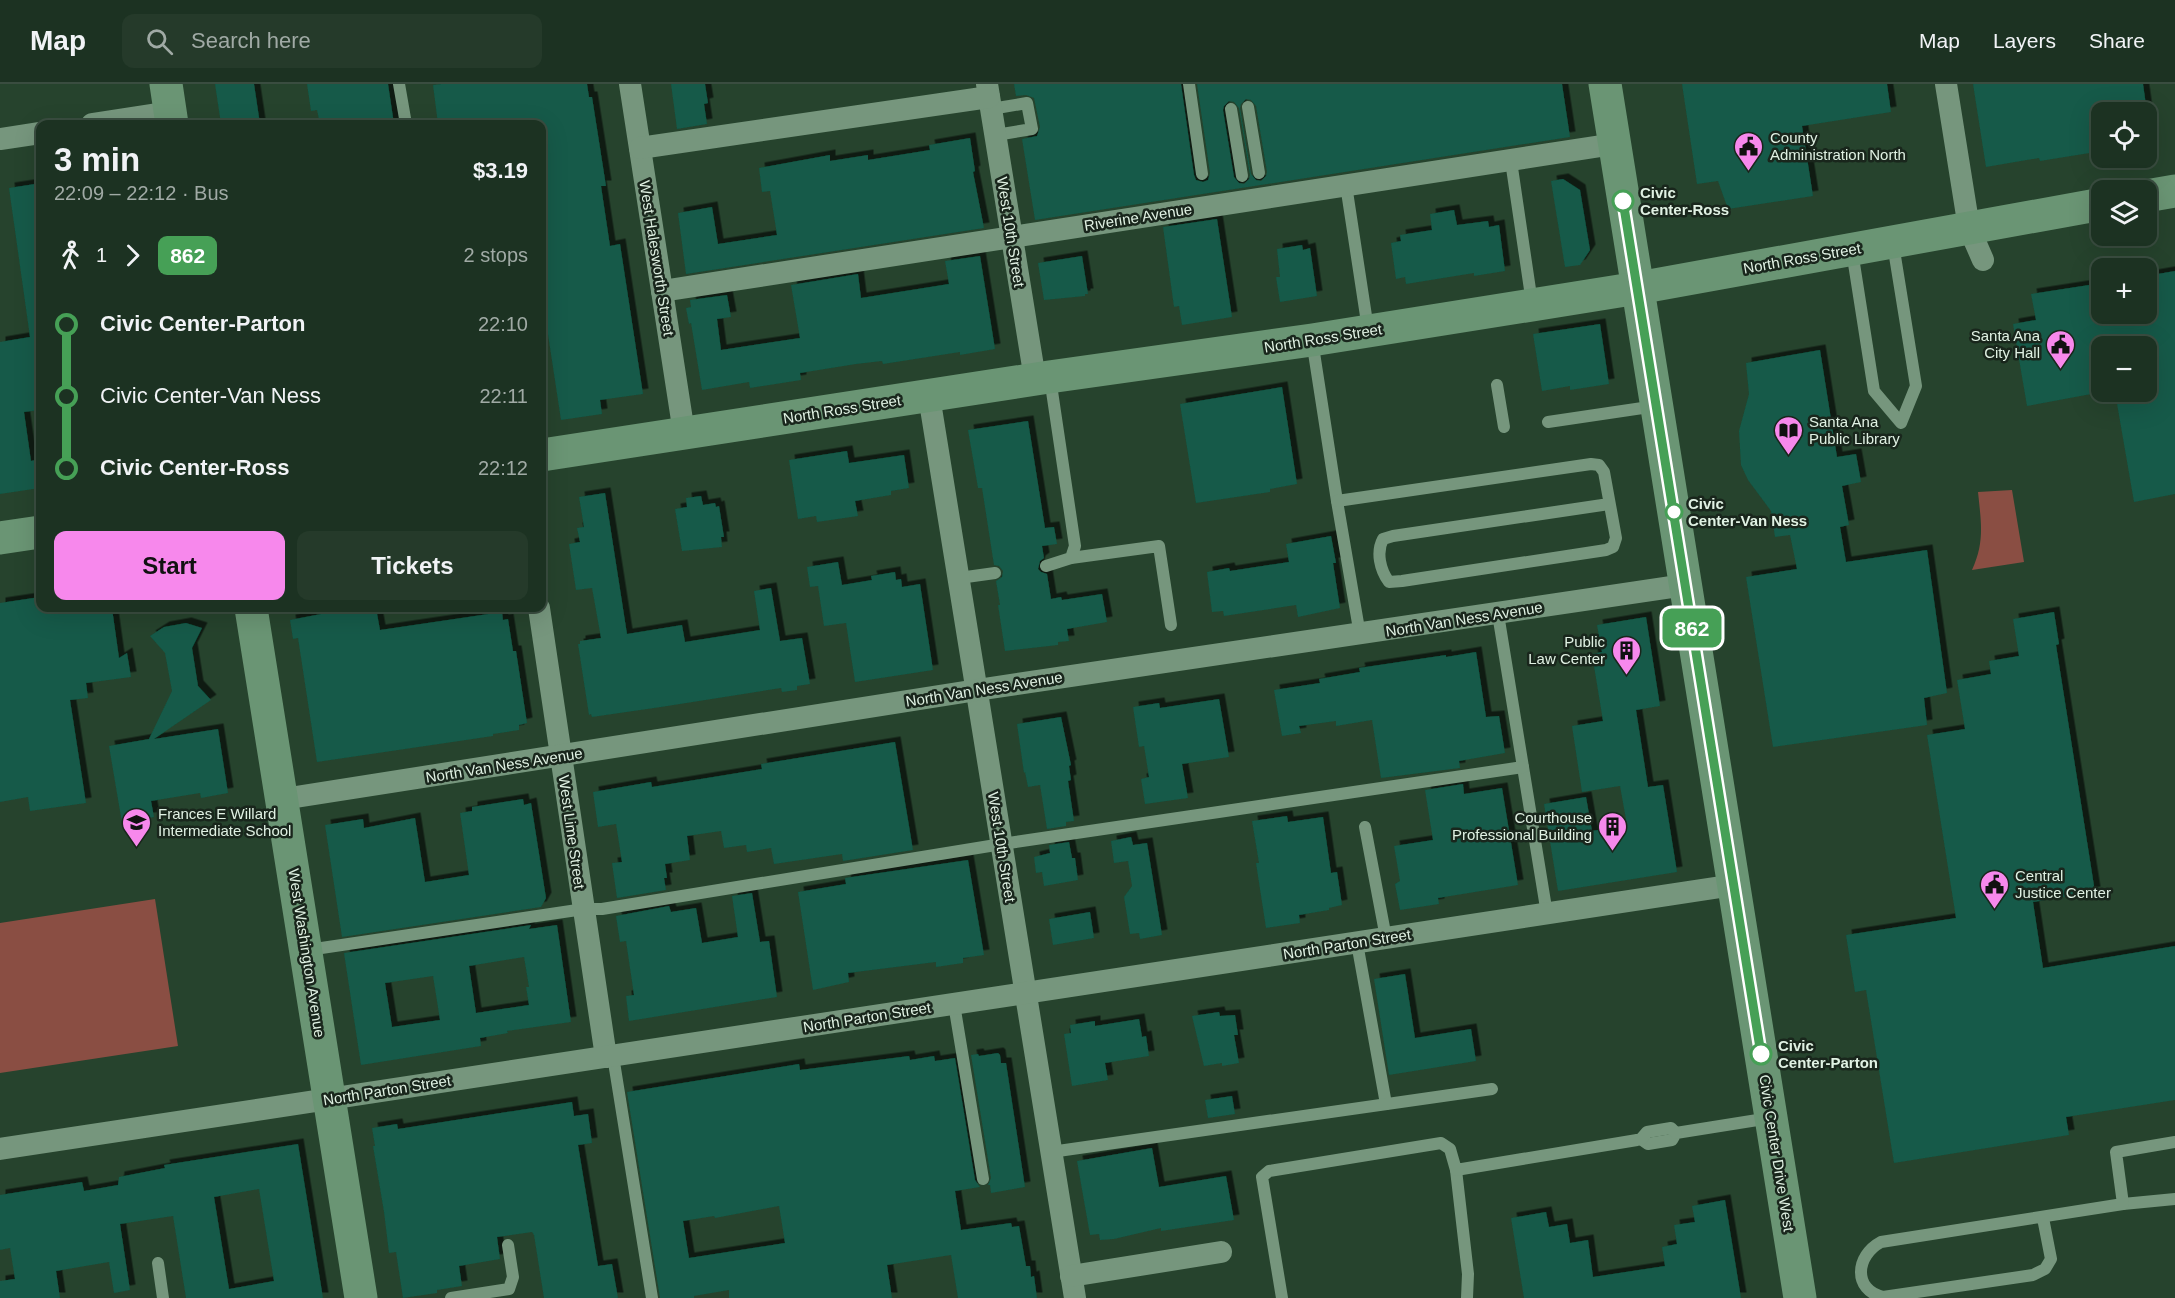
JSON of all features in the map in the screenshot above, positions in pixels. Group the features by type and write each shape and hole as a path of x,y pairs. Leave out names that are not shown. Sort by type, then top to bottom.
{"street":[{"name":"West Halesworth Street","path":"630,84 684,433"},
{"name":"Civic Center Drive West","path":"1605,84 1800,1298"},
{"path":"1946,84 1968,228 1983,260"},
{"path":"640,148 989,97"},
{"name":"West 10th Street","path":"989,97 1012,237 1042,378"},
{"path":"110,120 170,107"},
{"path":"0,139 36,134"},
{"name":"Riverine Avenue","path":"662,291 1614,144"},
{"path":"2157,194 2175,191"},
{"name":"North Ross Street","path":"546,454 1042,378 1312,340 1638,288 2091,206"},
{"name":"West 10th Street","path":"929,396 1073,1287"},
{"path":"0,538 36,533"},
{"name":"North Van Ness Avenue","path":"283,799 976,690 1360,635 1685,585"},
{"name":"West Washington Avenue","path":"252,612 361,1298"},
{"name":"West Lime Street","path":"539,612 584,909 610,1056"},
{"name":"North Parton Street","path":"0,1149 1734,885"},
{"path":"1073,1287 1221,1252"}],"lane":[{"path":"399,84 405,120"},
{"path":"1189,84 1202,174"},
{"path":"989,97 1028,104 1032,129 996,135"},
{"path":"1248,107 1259,173"},
{"path":"1231,109 1242,176"},
{"path":"1511,161 1533,304"},
{"path":"1346,185 1368,331"},
{"path":"1852,250 1874,391 1901,423 1916,387 1893,242"},
{"path":"1312,340 1336,501 1360,635"},
{"path":"1042,378 1075,546 1071,558"},
{"path":"1497,386 1504,427"},
{"path":"1548,422 1657,406"},
{"path":"1336,501 1592,464 1599,465 1604,472 1616,538 1613,547 1606,550 1389,582 1382,572 1379,547 1383,539 1609,504"},
{"path":"1046,566 1071,558 1159,546 1171,625"},
{"path":"958,578 995,573"},
{"path":"1498,614 1547,914"},
{"path":"307,951 584,909 602,909 1002,844 1523,766"},
{"path":"1365,827 1386,938"},
{"path":"1357,943 1386,1104"},
{"path":"954,1004 983,1179"},
{"path":"610,1056 652,1298"},
{"path":"1051,1152 1491,1089"},
{"path":"1456,1170 1641,1139 1648,1144 1672,1140 1676,1133 1772,1118"},
{"path":"2123,1204 2116,1152 2175,1142"},
{"path":"1282,1298 1262,1177 1269,1171 1441,1143 1450,1149 1456,1170 1468,1275 1467,1298"},
{"path":"2043,1218 2050,1259 2045,1269 2033,1275 1883,1297 1873,1295 1866,1288 1861,1267 1864,1256 1872,1246 1881,1242 2175,1198"},
{"path":"451,1298 509,1289 513,1277 508,1245"},
{"path":"158,1263 164,1298"}],"shaded area":[{"path":"2012,490 2024,562 1972,570 1980,541 1978,492"},
{"path":"155,899 178,1046 0,1073 0,923"}],"building":[{"path":"215,84 254,84 259,120 220,120"},
{"path":"307,84 388,84 393,120 319,120 317,110 311,111"},
{"path":"587,84 589,97 592,97 606,186 601,186 610,246 620,244 643,394 600,400 602,414 561,420 546,321 546,120 437,120 433,85"},
{"path":"671,84 705,84 708,103 704,104 707,124 677,129"},
{"path":"1014,84 1181,84 1194,175 1196,180 1203,182 1208,180 1210,173 1197,84 1562,84 1570,137 1035,220 1022,139 1037,136 1040,127 1034,98 1026,95 1016,96","holes":["1246,99 1251,100 1256,106 1267,172 1261,181 1256,180 1251,174 1240,108","1229,101 1234,102 1239,108 1250,175 1244,184 1239,183 1234,177 1223,110"]},
{"path":"1682,84 1887,84 1891,112 1802,126 1813,196 1728,209 1718,181 1697,184"},
{"path":"1973,84 2143,84 2146,102 2091,102 2091,153 2040,161 2039,158 1986,167"},
{"path":"970,138 975,171 973,172 984,228 686,274 678,213 712,207 718,244 777,235 770,191 762,192 759,168 830,155 830,161 868,155 868,160 930,150 929,145"},
{"path":"1563,179 1580,190 1590,250 1580,265 1565,267 1551,181"},
{"path":"35,184 36,192 36,410 24,412 31,461 36,460 36,489 0,494 0,342 30,337 9,188"},
{"path":"1454,210 1457,225 1488,221 1489,227 1499,225 1505,271 1474,276 1474,273 1406,284 1405,277 1396,279 1391,243 1401,241 1400,235 1432,230 1430,214"},
{"path":"1217,219 1232,317 1182,325 1179,306 1174,307 1163,227"},
{"path":"1302,245 1303,250 1310,248 1317,296 1280,302 1276,277 1280,277 1277,249"},
{"path":"980,256 995,349 883,364 882,361 856,364 800,373 801,380 750,388 749,382 702,390 691,323 689,324 686,308 691,307 690,300 727,295 731,317 717,319 721,350 800,338 791,285 858,274 861,298 949,284 945,261"},
{"path":"1082,256 1088,294 1044,300 1038,263"},
{"name":"Santa Ana City Hall","path":"2175,271 2175,494 2134,502 2117,402 2157,402 2157,336 2091,336 2091,394 2027,406 2013,324 2036,320 2031,294 2091,285 2091,324 2157,324 2157,274"},
{"path":"1600,324 1609,384 1570,390 1570,386 1542,391 1533,334"},
{"path":"1820,350 1837,457 1856,454 1861,482 1842,486 1849,525 1840,527 1846,562 1927,550 1947,693 1924,698 1927,725 1773,747 1746,577 1797,569 1790,535 1775,537 1771,511 1748,480 1741,465 1739,431 1749,394 1746,363"},
{"path":"1282,387 1297,484 1270,489 1270,492 1196,503 1180,404"},
{"path":"1028,421 1045,528 1054,527 1057,544 1042,546 1044,558 1040,561 1038,569 1047,574 1051,599 1061,597 1062,600 1102,594 1107,622 1067,629 1069,641 1058,642 1058,645 1005,651 996,581 1002,577 1003,571 999,566 994,565 982,488 978,488 968,430"},
{"path":"847,451 849,463 904,455 909,488 891,491 891,495 855,501 858,516 817,522 816,516 798,519 789,460"},
{"path":"605,493 627,634 682,625 685,642 760,630 754,591 771,588 780,641 802,638 810,684 797,686 797,690 782,692 781,688 592,717 591,714 589,715 578,644 580,641 601,638 592,588 576,590 569,544 580,542 577,528 584,527 579,497"},
{"path":"701,496 703,505 715,503 716,507 719,506 724,537 721,537 722,547 682,551 675,509 687,507 686,498"},
{"path":"1331,536 1340,608 1298,617 1296,605 1224,616 1223,611 1212,612 1207,572 1289,562 1286,544"},
{"path":"838,562 842,585 872,580 871,576 895,572 896,580 901,579 902,587 920,584 933,670 855,682 846,623 824,626 818,586 810,587 807,567"},
{"path":"36,598 36,612 113,612 119,658 127,653 131,677 86,683 88,698 70,700 86,803 30,811 28,797 0,802 0,603"},
{"path":"331,612 377,612 380,630 502,612 503,620 508,619 513,651 516,651 527,723 519,725 519,730 493,734 493,736 317,762 298,638 293,639 290,620"},
{"name":"Central Justice Center","path":"2054,612 2059,644 2056,645 2095,892 2033,902 2043,968 2175,946 2175,1100 2066,1117 2069,1135 1894,1163 1866,990 1855,992 1846,935 1956,918 1927,735 1965,729 1957,680 1991,674 1989,661 2019,656 2013,619"},
{"path":"1646,617 1660,706 1636,710 1648,787 1663,785 1677,872 1558,891 1544,804 1586,797 1592,831 1627,825 1620,786 1582,792 1572,726 1603,721 1592,654 1602,652 1597,625"},
{"path":"186,623 202,628 192,648 198,686 211,700 154,739 218,729 228,793 201,798 200,793 151,801 154,817 122,823 109,746 149,739 172,691 165,653 150,636 164,627"},
{"path":"1476,652 1486,717 1499,716 1505,753 1459,761 1460,768 1381,778 1372,720 1336,726 1336,721 1299,726 1301,733 1282,736 1274,690 1320,683 1319,679 1360,672 1359,668"},
{"path":"1219,699 1229,757 1182,764 1188,798 1145,804 1141,779 1149,777 1144,746 1139,747 1133,707 1159,703 1160,708"},
{"path":"1061,717 1071,765 1069,766 1071,780 1068,781 1074,821 1066,822 1066,826 1047,829 1040,785 1028,787 1024,773 1017,724"},
{"path":"895,742 913,850 843,861 842,854 774,864 771,848 747,852 746,845 724,848 721,831 687,836 690,860 665,864 666,890 617,898 612,863 622,862 616,824 598,827 593,792 651,782 652,787 762,769 761,764"},
{"path":"1463,784 1464,794 1502,788 1518,885 1438,898 1439,904 1400,910 1395,884 1400,881 1394,846 1433,840 1425,790"},
{"path":"523,799 524,805 531,803 546,898 541,907 342,937 325,825 363,819 364,828 415,818 425,882 469,875 460,813 472,811 472,807"},
{"path":"1287,816 1288,822 1323,817 1331,873 1337,872 1342,905 1329,908 1329,910 1299,915 1300,923 1266,928 1252,821"},
{"path":"1131,837 1133,845 1147,843 1162,935 1140,939 1139,933 1130,934 1124,897 1132,886 1128,861 1114,863 1111,841"},
{"path":"1069,842 1072,858 1075,858 1078,880 1044,886 1042,872 1036,873 1034,857 1050,853 1049,845"},
{"path":"968,860 984,955 963,958 963,963 936,967 936,962 848,973 849,982 813,990 798,892 846,884 845,878"},
{"path":"752,893 760,942 769,941 777,997 629,1021 626,996 634,995 626,941 620,942 616,916 669,906 671,912 696,908 702,943 738,937 732,896"},
{"path":"1090,912 1094,938 1053,945 1049,919"},
{"path":"531,925 529,929 557,925 571,1022 507,1031 508,1033 480,1038 481,1046 361,1065 344,953","holes":["524,957 529,987 526,987 529,1005 476,1013 469,966","433,976 440,1020 392,1027 385,983"]},
{"path":"1405,974 1415,1038 1471,1029 1476,1061 1389,1075 1374,979"},
{"path":"1219,1012 1220,1016 1235,1015 1238,1035 1234,1035 1239,1063 1204,1066 1192,1016"},
{"path":"1139,1019 1142,1037 1146,1036 1149,1056 1105,1063 1108,1080 1072,1086 1064,1034 1071,1033 1070,1025 1095,1021 1095,1026"},
{"path":"998,1053 1001,1063 1006,1063 1025,1187 991,1193 990,1185 988,1185 991,1178 971,1055"},
{"path":"909,1056 910,1060 934,1056 935,1061 955,1058 975,1180 980,1187 955,1191 961,1230 1011,1223 1012,1227 1019,1226 1026,1266 1030,1266 1031,1277 1034,1276 1037,1298 958,1298 951,1255 887,1265 892,1298 729,1298 729,1290 694,1296 694,1298 660,1298 627,1092 799,1064 800,1070","holes":["779,1206 785,1243 689,1258 683,1221 714,1216 715,1218"]},
{"path":"1232,1096 1235,1114 1208,1118 1205,1100"},
{"path":"572,1102 574,1116 588,1114 592,1143 578,1145 598,1266 612,1264 618,1298 544,1298 532,1232 497,1237 500,1259 459,1266 462,1286 437,1290 437,1293 403,1298 396,1252 389,1253 372,1128 397,1124 398,1129"},
{"path":"298,1144 323,1298 186,1298 173,1216 120,1224 130,1290 114,1293 109,1262 56,1271 60,1298 0,1298 0,1281 15,1279 10,1248 0,1250 0,1195 82,1182 84,1191 118,1185 119,1177 165,1168 164,1165","holes":["259,1189 274,1281 229,1289 214,1197"]},
{"path":"1152,1148 1159,1187 1226,1176 1234,1220 1161,1231 1161,1228 1114,1239 1100,1240 1099,1234 1090,1235 1077,1161"},
{"path":"1725,1200 1741,1298 1524,1298 1511,1218 1546,1212 1549,1227 1567,1224 1570,1243 1588,1240 1593,1277 1665,1266 1662,1247 1677,1244 1674,1225 1695,1222 1692,1206"}],"bus line":[{"name":"862","path":"1623,201 1761,1054"}],"place":[{"name":"County Administration North","path":"1749,172"},
{"name":"Civic Center-Ross","path":"1623,201"},
{"name":"Santa Ana City Hall","path":"2061,370"},
{"name":"Santa Ana Public Library","path":"1788,456"},
{"name":"Civic Center-Van Ness","path":"1674,512"},
{"name":"Public Law Center","path":"1626,676"},
{"name":"Frances E Willard Intermediate School","path":"137,848"},
{"name":"Courthouse Professional Building","path":"1613,852"},
{"name":"Central Justice Center","path":"1994,910"},
{"name":"Civic Center-Parton","path":"1761,1054"}]}
